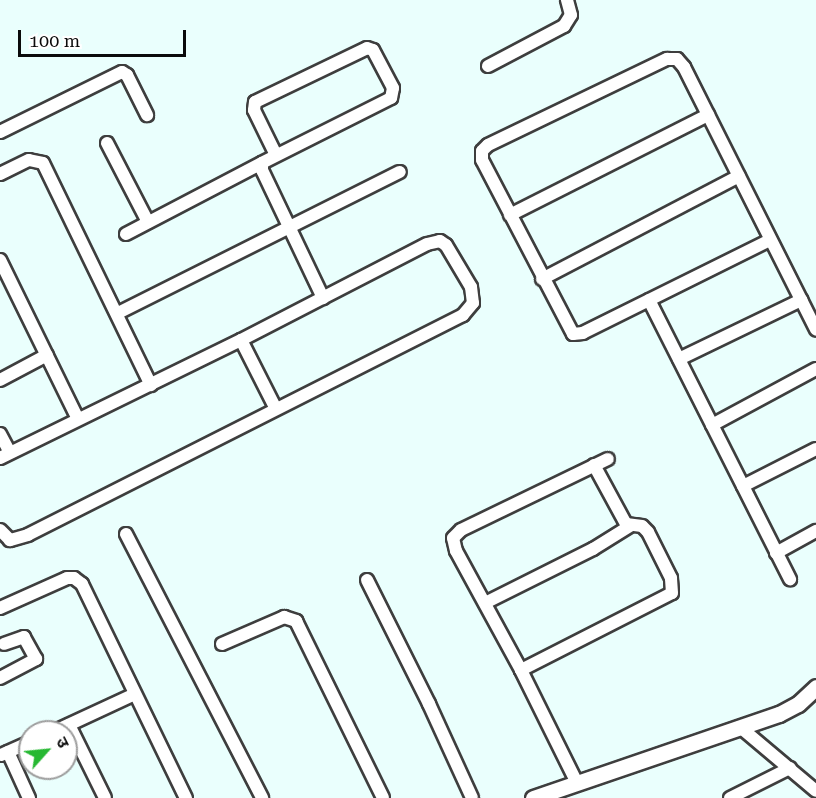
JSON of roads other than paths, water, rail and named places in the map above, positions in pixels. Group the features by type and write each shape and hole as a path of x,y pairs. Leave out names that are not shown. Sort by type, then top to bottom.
{"street":[{"path":"488,66 564,26 571,15 567,0"},
{"path":"126,234 391,98 393,88 373,50 367,48 255,102 254,110 276,155"},
{"path":"770,240 584,333 573,334 542,279 482,160 482,150 488,145 673,57 681,62 816,330"},
{"path":"0,132 122,72 127,75 147,115"},
{"path":"510,215 708,115"},
{"path":"106,142 148,222"},
{"path":"0,174 29,160 43,163 118,313 151,385"},
{"path":"262,164 262,170 323,298"},
{"path":"118,313 288,225 400,171"},
{"path":"542,279 739,176"},
{"path":"0,434 5,456 241,340 427,244 440,241 450,250 471,287 473,303 463,315 28,535 10,540 0,530"},
{"path":"0,260 78,419"},
{"path":"649,300 789,579"},
{"path":"679,359 801,300"},
{"path":"241,340 276,409"},
{"path":"0,380 47,355"},
{"path":"712,425 816,369"},
{"path":"743,486 816,449"},
{"path":"577,783 521,669 453,544 456,533 608,459"},
{"path":"594,465 625,522 630,526"},
{"path":"485,603 593,549 630,526 642,526 648,532 671,578 672,593 521,669"},
{"path":"776,553 816,531"},
{"path":"126,534 262,798"},
{"path":"0,608 67,578 74,578 82,584 186,798"},
{"path":"367,580 429,704 472,798"},
{"path":"222,644 284,616 296,621 382,798"},
{"path":"0,678 36,660 24,637 1,641"},
{"path":"533,798 791,708 816,687"},
{"path":"78,721 135,694"},
{"path":"740,727 816,791"},
{"path":"78,743 105,798"},
{"path":"18,748 4,754 30,798"},
{"path":"730,798 790,768"}]}
